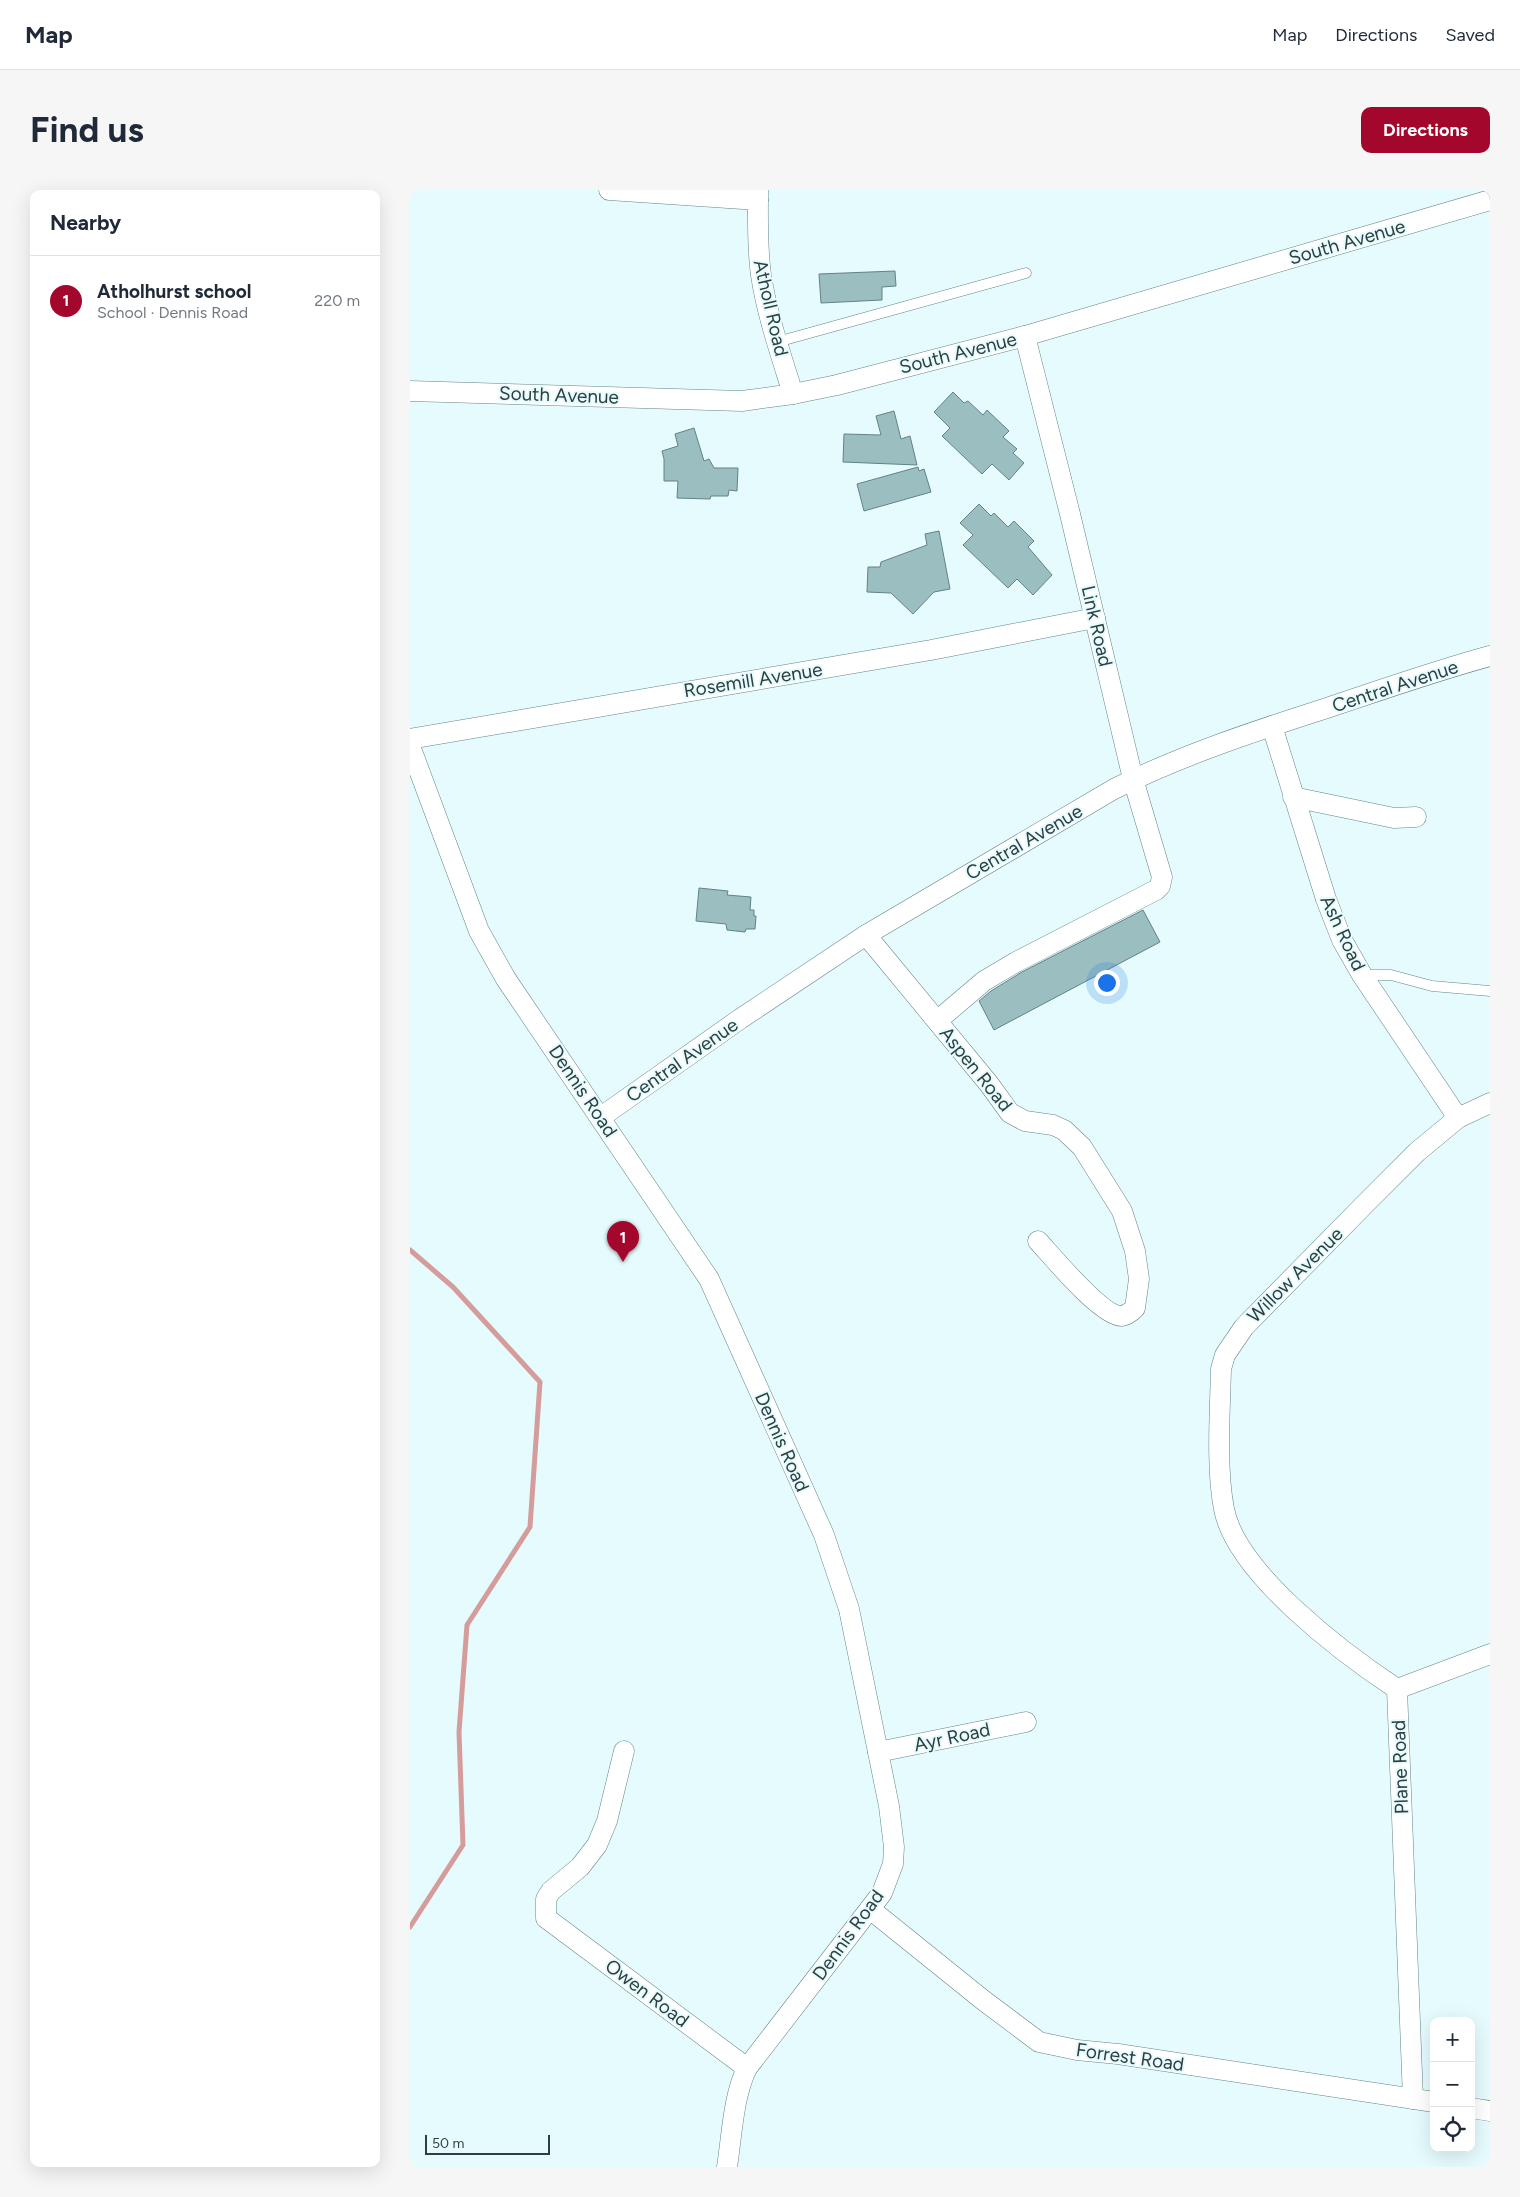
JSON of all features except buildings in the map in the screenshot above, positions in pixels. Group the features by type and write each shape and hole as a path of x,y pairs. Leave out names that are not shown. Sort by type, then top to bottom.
{"street":[{"path":"609,190 758,195"},
{"name":"Atholl Road","path":"758,195 758,250 761,276 792,394"},
{"name":"South Avenue","path":"410,392 735,401 792,394 838,385 1025,336 1490,200"},
{"name":"Link Road","path":"937,1021 984,981 1016,962 1156,890 1160,886 1162,877 1134,779 1025,336"},
{"name":"Rosemill Avenue","path":"410,739 854,664 1095,618"},
{"name":"Central Avenue","path":"601,1117 740,1019 866,936 1149,771 1272,726 1430,672 1490,656"},
{"name":"Ash Road","path":"1272,726 1326,899 1342,940 1362,975 1458,1118"},
{"name":"Dennis Road","path":"410,746 486,945 506,979 709,1279 824,1535 849,1609 889,1806 894,1847 893,1864 882,1892 870,1909 747,2068 738,2094 728,2167"},
{"path":"1293,797 1394,818 1416,817"},
{"name":"Aspen Road","path":"866,936 1010,1113 1025,1121 1058,1128 1072,1136 1082,1147 1122,1211 1135,1251 1139,1279 1135,1308 1121,1316 1112,1314 1095,1302 1038,1241"},
{"name":"Willow Avenue","path":"1397,1689 1364,1667 1267,1583 1238,1546 1224,1510 1221,1485 1221,1369 1234,1338 1369,1200 1418,1152 1458,1118 1490,1104"},
{"path":"1397,1689 1490,1654"},
{"name":"Plane Road","path":"1397,1689 1413,2099"},
{"name":"Ayr Road","path":"878,1752 1026,1722"},
{"name":"Owen Road","path":"624,1751 607,1821 597,1845 580,1867 551,1891 546,1899 546,1918 747,2068"},
{"name":"Forrest Road","path":"870,1909 1039,2042 1077,2050 1430,2101"},
{"path":"1475,2108 1490,2110"}],"lane":[{"path":"777,342 806,332 1026,273"},
{"path":"1362,975 1391,976 1432,986 1490,991"}],"waterway":[{"path":"410,1250 453,1287 540,1382 530,1527 467,1625 459,1732 463,1845 410,1927"}],"place":[{"name":"Atholhurst school","path":"623,1262"}]}
